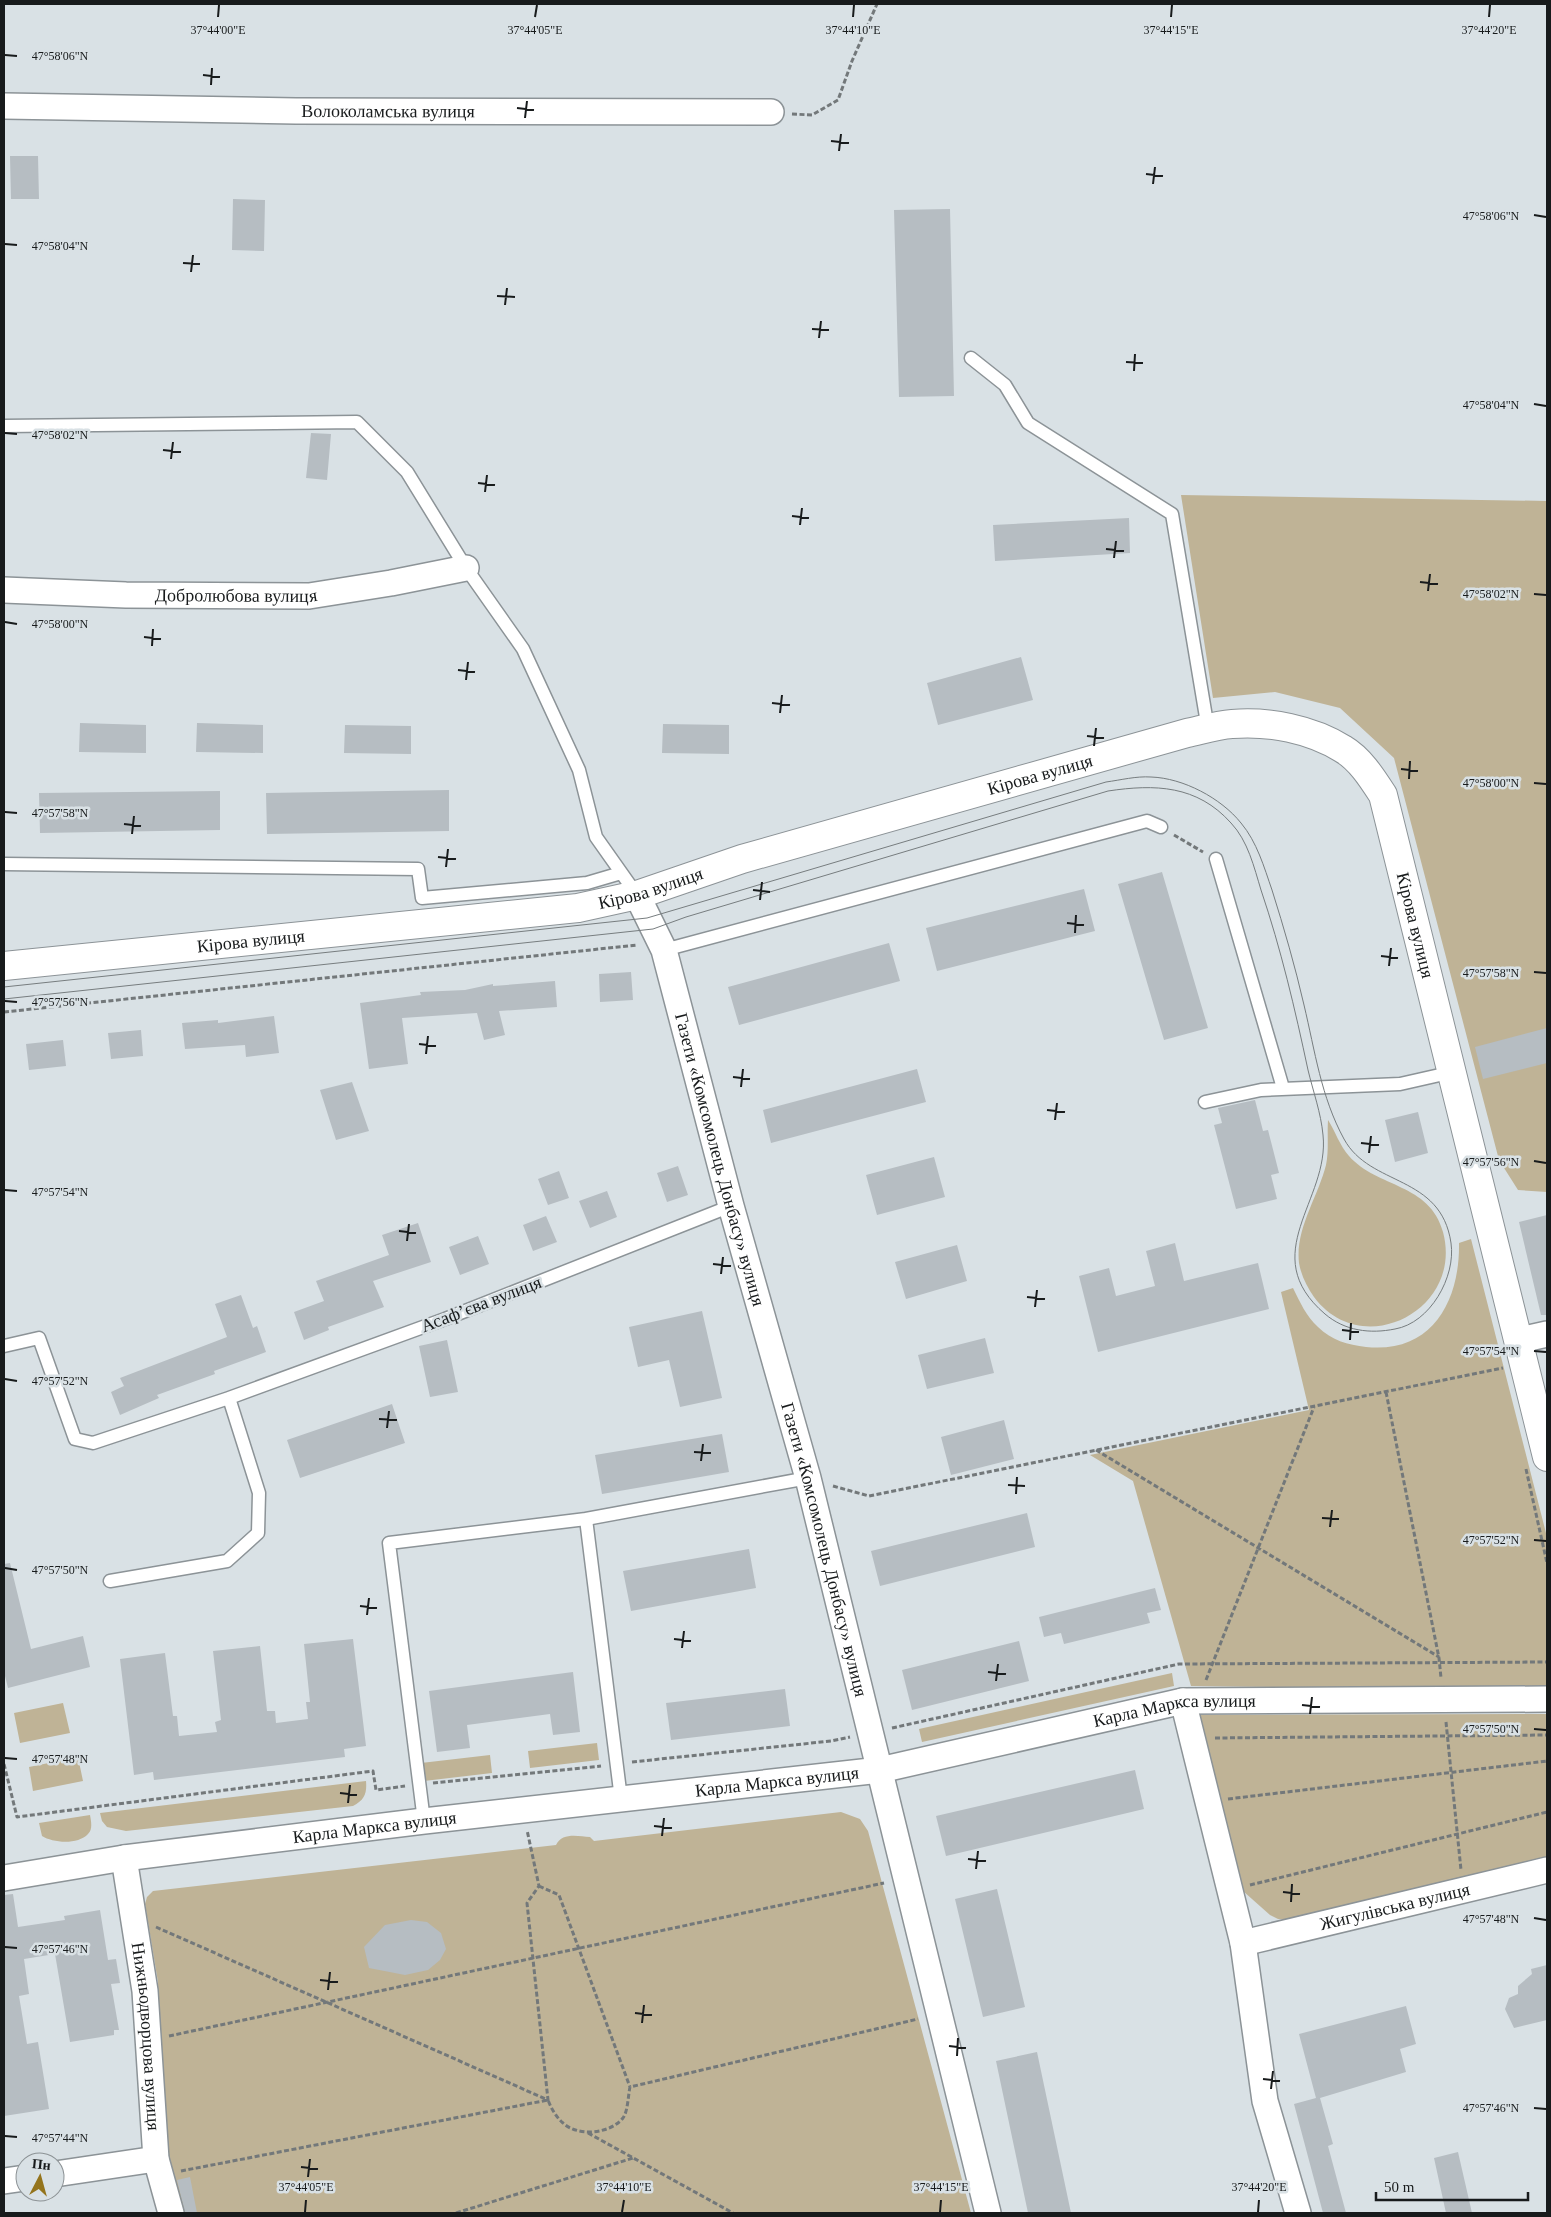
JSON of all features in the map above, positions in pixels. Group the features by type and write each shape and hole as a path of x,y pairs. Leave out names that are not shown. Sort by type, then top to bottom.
{"main road":[{"name":"Кірова вулиця","path":"4,966 578,908 637,895 742,859 1208,728 1231,724 1266,724 1304,731 1343,749 1370,774 1383,795 1547,1457"}],"street":[{"name":"Волоколамська вулиця","path":"4,106 306,111 772,112"},
{"name":"Добролюбова вулиця","path":"4,590 126,595 309,596 391,583 466,568"},
{"name":"Газети «Комсомолець Донбасу» вулиця","path":"637,895 664,950 731,1206 808,1478 988,2213"},
{"path":"1522,1352 1547,1334"},
{"name":"Карла Маркса вулиця","path":"5,1870 124,1858 424,1821 880,1770 1183,1701 1547,1698"},
{"path":"1183,1701 1243,1943 1266,2101 1298,2213"},
{"name":"Нижньодворцова вулиця","path":"124,1858 145,1990 158,2167 171,2213"},
{"name":"Жигулівська вулиця","path":"1243,1943 1547,1870"},
{"path":"65,2173 158,2167"}],"lane":[{"path":"971,358 1005,385 1028,424 1172,514 1208,728"},
{"path":"4,426 357,422 407,472 466,568 523,649 579,770 596,836 637,895"},
{"path":"664,950 1147,821 1161,828"},
{"path":"1216,859 1283,1088"},
{"path":"4,864 418,869 422,898 587,883 621,873"},
{"path":"1205,1102 1254,1091 1283,1088 1381,1086 1452,1072"},
{"name":"Асаф’єва вулиця","path":"4,1346 39,1338 75,1439 93,1443 229,1398 446,1319 731,1206"},
{"path":"110,1581 227,1562 258,1533 260,1493 229,1398"},
{"path":"424,1821 389,1543 586,1519 808,1478"},
{"path":"586,1519 621,1799"}],"path":[{"path":"772,112 812,115 838,100 852,61 877,4"},
{"path":"1161,828 1216,859"},
{"path":"4,1012 640,945 664,950"},
{"path":"808,1478 868,1496 1386,1392 1522,1352"},
{"path":"1386,1392 1440,1658 1463,1890"},
{"path":"1208,1701 1206,1681 1314,1406"},
{"path":"1096,1450 1440,1658"},
{"path":"4,1764 16,1817 374,1771 376,1790 831,1741 1179,1664 1547,1662"},
{"path":"1192,1738 1547,1735"},
{"path":"1208,1802 1547,1760"},
{"path":"523,1810 539,1886 527,1903 548,2100 552,2110 564,2124 588,2133 732,2213"},
{"path":"1230,1890 1547,1812"},
{"path":"148,2040 906,1878"},
{"path":"539,1886 559,1895 630,2087 624,2116 610,2129 588,2133"},
{"path":"132,1916 548,2100"},
{"path":"630,2087 939,2014"},
{"path":"158,2167 548,2100"},
{"path":"456,2213 633,2158"}],"shaded area":[{"path":"1181,495 1547,501 1547,1192 1518,1190 1499,1160 1394,758 1340,708 1275,692 1213,698"},
{"path":"1328,1120 1349,1156 1374,1174 1415,1195 1427,1204 1436,1216 1443,1232 1445,1260 1438,1284 1424,1304 1404,1318 1381,1326 1357,1325 1334,1316 1314,1297 1300,1267 1300,1238 1326,1165"},
{"path":"1471,1239 1547,1537 1547,1690 1191,1686 1133,1481 1090,1455 1309,1410 1281,1292 1293,1288 1314,1323 1323,1332 1340,1341 1366,1347 1389,1347 1409,1342 1425,1332 1438,1319 1454,1285 1459,1243"},
{"path":"1172,1673 1174,1686 922,1742 919,1729"},
{"path":"63,1703 70,1733 20,1743 14,1713"},
{"path":"1547,1714 1547,1857 1297,1920 1278,1919 1270,1915 1243,1891 1196,1715"},
{"path":"597,1743 599,1760 530,1768 528,1751"},
{"path":"490,1755 492,1773 424,1781 421,1763"},
{"path":"78,1757 83,1781 33,1791 29,1767"},
{"path":"366,1781 364,1796 353,1806 126,1831 107,1827 102,1821 100,1813"},
{"path":"841,1812 860,1819 868,1831 971,2213 182,2213 160,2120 158,1982 145,1904 147,1897 153,1891 556,1845 566,1836 590,1837 594,1841"},
{"path":"90,1815 91,1830 84,1838 65,1842 42,1836 39,1823"}],"building":[{"path":"10,156 38,156 39,199 11,199"},
{"path":"233,199 265,200 264,251 232,250"},
{"path":"950,209 954,396 899,397 894,210"},
{"path":"311,433 331,434 327,480 306,478"},
{"path":"1129,518 1130,553 995,561 993,525"},
{"path":"1021,657 1033,700 938,725 927,683"},
{"path":"80,723 146,725 146,753 79,752"},
{"path":"197,723 263,725 263,753 196,752"},
{"path":"663,724 729,725 729,754 662,753"},
{"path":"345,725 411,726 411,754 344,753"},
{"path":"449,790 449,831 267,834 266,793"},
{"path":"220,791 220,830 40,833 39,793"},
{"path":"1162,872 1208,1028 1164,1040 1118,884"},
{"path":"1084,889 1095,931 937,971 926,928"},
{"path":"889,943 900,981 739,1025 728,987"},
{"path":"631,972 633,1000 600,1002 599,974"},
{"path":"555,981 557,1007 499,1011 505,1035 484,1040 477,1013 402,1018 408,1064 369,1069 360,1003 421,995 420,992 465,990 493,984 493,986"},
{"path":"274,1016 279,1053 246,1057 245,1045 185,1049 182,1023 218,1020 218,1023"},
{"path":"1547,1028 1547,1063 1483,1079 1475,1047"},
{"path":"141,1030 143,1056 111,1059 108,1033"},
{"path":"63,1040 66,1066 29,1070 26,1044"},
{"path":"917,1069 926,1102 771,1143 763,1110"},
{"path":"352,1082 369,1131 336,1140 320,1090"},
{"path":"1255,1100 1263,1131 1268,1130 1279,1173 1271,1175 1277,1199 1236,1209 1214,1125 1222,1123 1218,1108"},
{"path":"1418,1112 1428,1153 1395,1162 1385,1120"},
{"path":"934,1157 945,1197 877,1215 866,1175"},
{"path":"678,1166 688,1195 667,1202 657,1173"},
{"path":"559,1171 569,1198 548,1205 538,1179"},
{"path":"607,1191 617,1217 590,1228 579,1201"},
{"path":"1547,1215 1547,1315 1541,1315 1519,1222"},
{"path":"546,1216 557,1242 533,1251 523,1225"},
{"path":"418,1223 431,1262 373,1281 384,1307 328,1327 329,1330 304,1340 294,1312 324,1301 316,1281 389,1255 382,1235"},
{"path":"478,1236 489,1264 460,1275 449,1247"},
{"path":"1175,1243 1184,1281 1258,1263 1269,1309 1098,1352 1079,1276 1109,1268 1116,1296 1155,1286 1146,1251"},
{"path":"957,1245 967,1281 906,1299 895,1262"},
{"path":"241,1295 253,1328 257,1326 266,1352 214,1371 215,1374 157,1395 159,1398 120,1415 111,1392 124,1386 120,1378 227,1337 215,1304"},
{"path":"702,1311 722,1398 680,1407 669,1360 638,1367 629,1327"},
{"path":"985,1338 994,1373 927,1389 918,1355"},
{"path":"447,1340 458,1392 430,1397 419,1346"},
{"path":"392,1404 405,1443 300,1478 287,1440"},
{"path":"1004,1420 1014,1459 951,1475 941,1437"},
{"path":"722,1434 729,1472 602,1494 595,1455"},
{"path":"1027,1513 1035,1547 880,1586 871,1551"},
{"path":"749,1549 756,1588 631,1611 623,1571"},
{"path":"10,1563 31,1649 83,1636 90,1667 8,1688 4,1672 4,1564"},
{"path":"1155,1588 1161,1610 1147,1613 1150,1623 1064,1644 1061,1633 1044,1637 1039,1617"},
{"path":"353,1639 366,1746 344,1749 345,1757 154,1780 153,1772 134,1775 120,1659 165,1653 173,1716 177,1716 179,1736 217,1732 215,1722 221,1720 213,1651 260,1646 267,1711 275,1711 276,1723 308,1719 306,1702 310,1702 304,1644"},
{"path":"1019,1641 1029,1681 912,1710 902,1670"},
{"path":"573,1672 580,1732 553,1735 550,1714 467,1725 470,1748 437,1752 429,1691"},
{"path":"785,1689 790,1726 671,1740 666,1703"},
{"path":"1135,1770 1144,1809 946,1856 936,1816"},
{"path":"997,1889 1025,2007 983,2017 955,1899"},
{"path":"13,1894 18,1927 65,1920 64,1916 100,1910 108,1960 116,1959 120,1983 111,1984 119,2030 114,2030 114,2035 70,2042 55,1954 24,1959 29,1994 19,1996 27,2044 38,2042 49,2109 4,2116 4,1895"},
{"path":"411,1920 427,1922 441,1933 446,1949 440,1960 428,1970 405,1975 369,1968 364,1947 385,1925"},
{"path":"1547,1965 1547,2020 1514,2028 1505,2009 1509,1998 1518,1994 1518,1986 1532,1974 1531,1969"},
{"path":"1406,2006 1416,2044 1400,2049 1406,2072 1320,2098 1333,2144 1328,2146 1346,2213 1323,2213 1294,2104 1316,2098 1299,2034"},
{"path":"1037,2052 1071,2213 1028,2213 996,2061"},
{"path":"1458,2152 1472,2213 1446,2213 1434,2158"},
{"path":"190,2177 197,2213 185,2213 177,2180"}],"tram line":[{"path":"4,987 647,918 1106,782 1140,777 1163,778 1188,785 1212,798 1233,814 1247,830 1263,864 1281,919 1301,990 1324,1090 1336,1123 1344,1139 1356,1154 1370,1166 1420,1192 1434,1204 1445,1221 1451,1243 1449,1270 1445,1284 1429,1308 1408,1325 1395,1329 1367,1331 1349,1328 1325,1314 1305,1292 1296,1270 1295,1248 1300,1226 1322,1159 1323,1135 1319,1110 1287,979 1253,863 1242,838 1218,810 1190,794 1174,790 1142,788 1108,791 686,917 653,929 4,999"}]}
